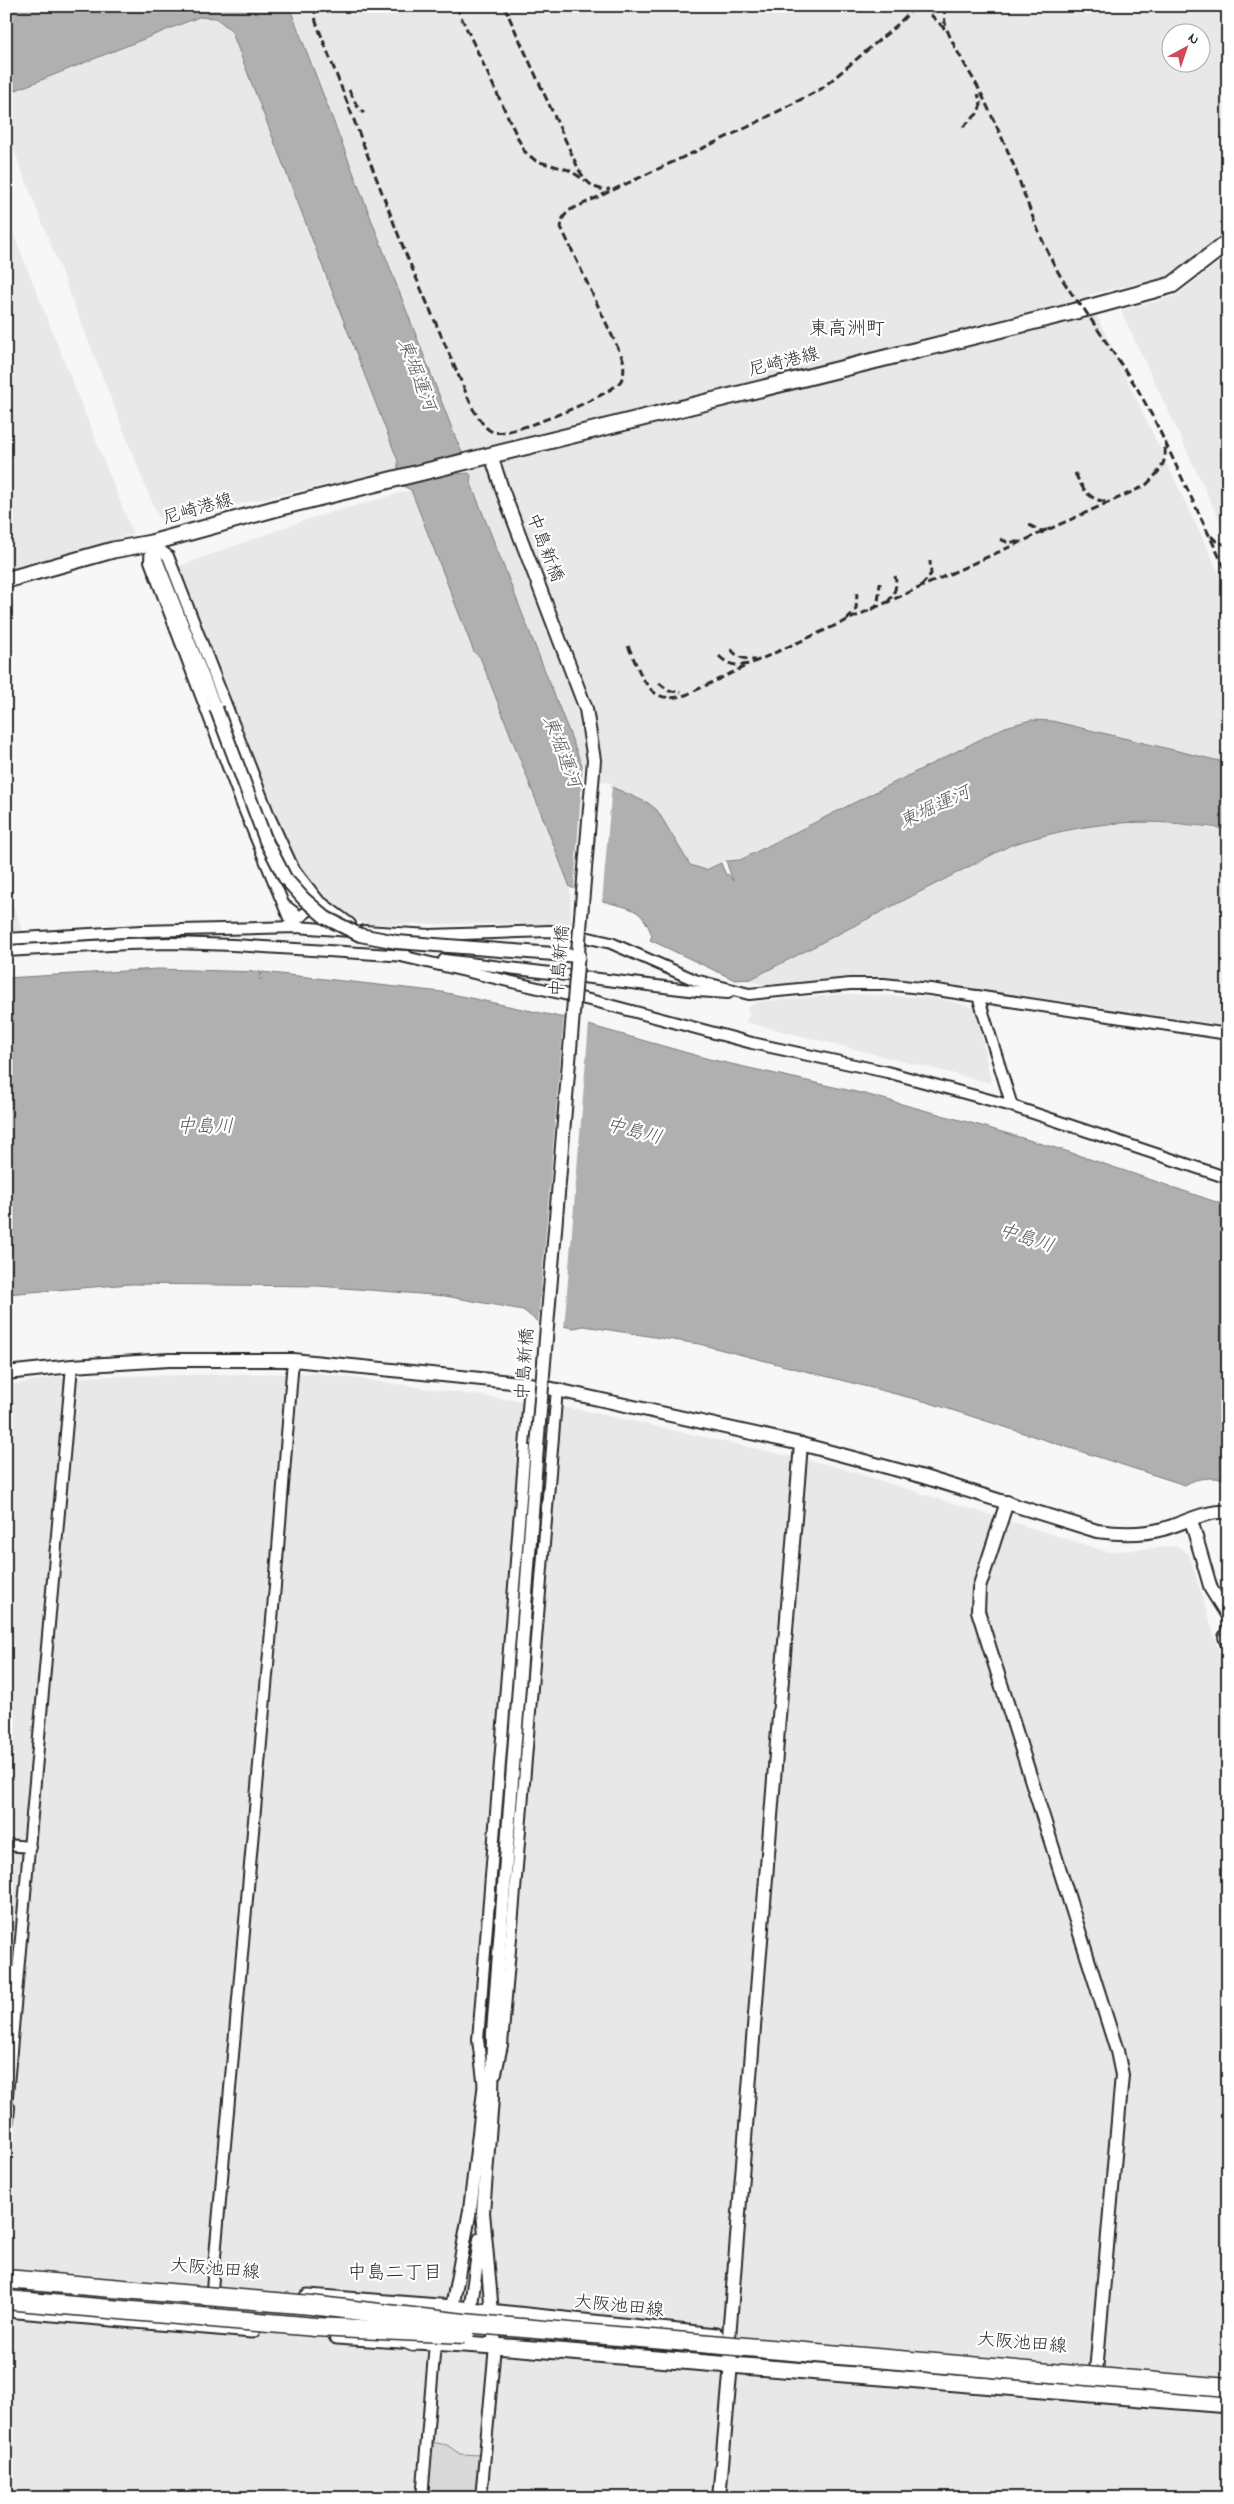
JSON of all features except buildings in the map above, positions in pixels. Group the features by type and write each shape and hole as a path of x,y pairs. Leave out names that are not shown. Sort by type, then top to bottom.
{"highway":[{"path":"6,2279 310,2305 464,2324 1228,2388"},
{"path":"6,2291 366,2323 413,2342"},
{"path":"6,2300 315,2327 466,2334 1228,2399"}],"main road":[{"name":"尼崎港線","path":"6,580 113,550 151,543 281,507 1172,285 1228,242"},
{"name":"大阪池田線","path":"6,2271 452,2308 729,2338 1228,2380"},
{"path":"6,2309 209,2327 495,2346 1228,2405"}],"street":[{"name":"中島新橋","path":"488,2091 559,1166 579,956 594,760 586,709 491,456"},
{"path":"151,543 266,841 285,878 304,899 326,918 360,935 397,942 579,956"},
{"path":"151,543 168,556 270,818 293,868 306,886 341,919 367,931"},
{"path":"151,543 150,561 278,891 289,918 297,927"},
{"path":"278,891 290,912 300,917 305,915 311,905 306,886"},
{"path":"6,939 141,931 297,927 430,935 550,931 611,943 695,980 749,994"},
{"path":"6,951 128,944 233,944 401,956 696,991 749,994 850,984 876,984 978,996 1228,1034"},
{"path":"401,956 598,1002 752,1043 887,1072 1012,1106 1228,1178"},
{"path":"978,996 1012,1106"},
{"path":"6,1373 72,1366 169,1360 293,1360 530,1384 800,1444 924,1477 1085,1527 1116,1534 1149,1533 1220,1511 1228,1512"},
{"path":"209,2327 275,1586 293,1360"},
{"path":"6,2129 72,1366"},
{"path":"435,2343 448,2339 459,2332 467,2321 471,2310 483,2212 488,2091 478,2040 530,1384"},
{"path":"422,2498 435,2343 452,2308 470,2210 488,2091 502,2045 557,1389"},
{"path":"719,2498 730,2364 729,2338 800,1444"},
{"path":"1007,1502 979,1588 978,1611 1117,2051 1122,2075 1094,2395"},
{"path":"1190,1520 1213,1596 1228,1616"},
{"path":"1228,1629 1224,1637 1228,1648"},
{"path":"6,1845 30,1847"},
{"path":"481,2498 495,2346 483,2212"}],"shaded area":[{"path":"289,6 1228,6 1228,230 1171,276 1087,295 1228,592 1228,763 1052,721 1005,727 739,860 729,859 706,870 690,865 648,803 587,776 470,481 471,476 461,446 456,439"},
{"path":"209,16 224,23 236,38 398,461 398,470 247,502 167,524 160,520 146,488 13,148 6,151 6,94 199,17"},
{"path":"6,215 133,534 6,570"},
{"path":"1228,256 1228,538 1121,311 1175,296"},
{"path":"411,490 474,652 480,657 570,887 571,924 367,924 337,913 309,882 283,838 177,567 308,519"},
{"path":"1122,821 1151,821 1228,830 1228,1026 928,981 881,977 767,985 743,980 751,979 1011,845 1068,829"},
{"path":"6,888 23,931 6,933"},
{"path":"846,994 937,998 972,1007 977,1013 991,1083 745,1022 750,1014 747,1008 758,1002"},
{"path":"317,1373 582,1410 834,1466 1108,1552 1177,1546 1189,1554 1228,1680 1228,2498 6,2498 6,1386 56,1377"},
{"path":"432,2442 447,2445 460,2454 481,2455 477,2498 427,2498"}],"water":[{"name":"東堀運河","path":"6,6 289,6 462,452 451,456 455,474 469,473 471,476 470,481 587,776 648,803 657,810 690,865 706,870 721,863 726,875 728,874 733,881 726,861 740,860 1005,727 1031,720 1052,721 1228,763 1228,830 1160,822 1117,823 1053,833 1011,845 751,979 735,980 650,940 652,936 648,926 644,919 634,910 603,901 570,887 480,657 474,652 411,490 403,486 398,470 398,461 231,30 216,18 199,17 6,94"},
{"name":"中島川","path":"158,969 261,972 259,977 261,980 262,972 442,992 560,1017 709,1059 865,1094 982,1126 1069,1152 1228,1206 1228,1479 1201,1479 1185,1485 927,1402 699,1344 584,1326 574,1328 538,1322 523,1310 445,1296 318,1286 131,1284 6,1294 6,978"}],"pier":[{"path":"583,763 592,778 612,784 602,903 574,891"},
{"path":"564,1016 589,1023 564,1329 538,1325"}],"railway":[{"path":"314,6 316,22 405,252 473,409 487,428 493,432 518,429 579,406 612,388 623,377 623,359 561,227 563,218 568,211 748,127 821,89 896,26 916,6"},
{"path":"456,6 524,151 536,161 569,170 586,181"},
{"path":"504,6 579,170 595,187 605,190 610,189"},
{"path":"922,6 946,30"},
{"path":"945,6 947,29 980,91 1003,140 1038,231 1054,265 1073,296 1084,309 1137,388 1155,421 1228,575"},
{"path":"349,90 357,106 364,113"},
{"path":"963,127 977,114 981,105 978,94"},
{"path":"719,656 726,662 733,664 750,664 1145,486 1161,468 1165,457 1164,445"},
{"path":"1075,473 1088,494 1097,499 1110,502"},
{"path":"1029,525 1041,531 1047,530"},
{"path":"1211,536 1216,541 1228,546"},
{"path":"1000,539 1007,542 1019,542"},
{"path":"921,586 931,574 930,561"},
{"path":"887,603 895,590 895,576"},
{"path":"872,610 878,603 880,583"},
{"path":"847,620 856,609 857,593"},
{"path":"628,646 648,686 655,693 664,697 688,694 744,667"},
{"path":"731,649 741,658 755,660"},
{"path":"659,683 669,691 681,692"}],"district":[{"name":"東高洲町","path":"847,329"},
{"name":"中島二丁目","path":"395,2273"}]}
